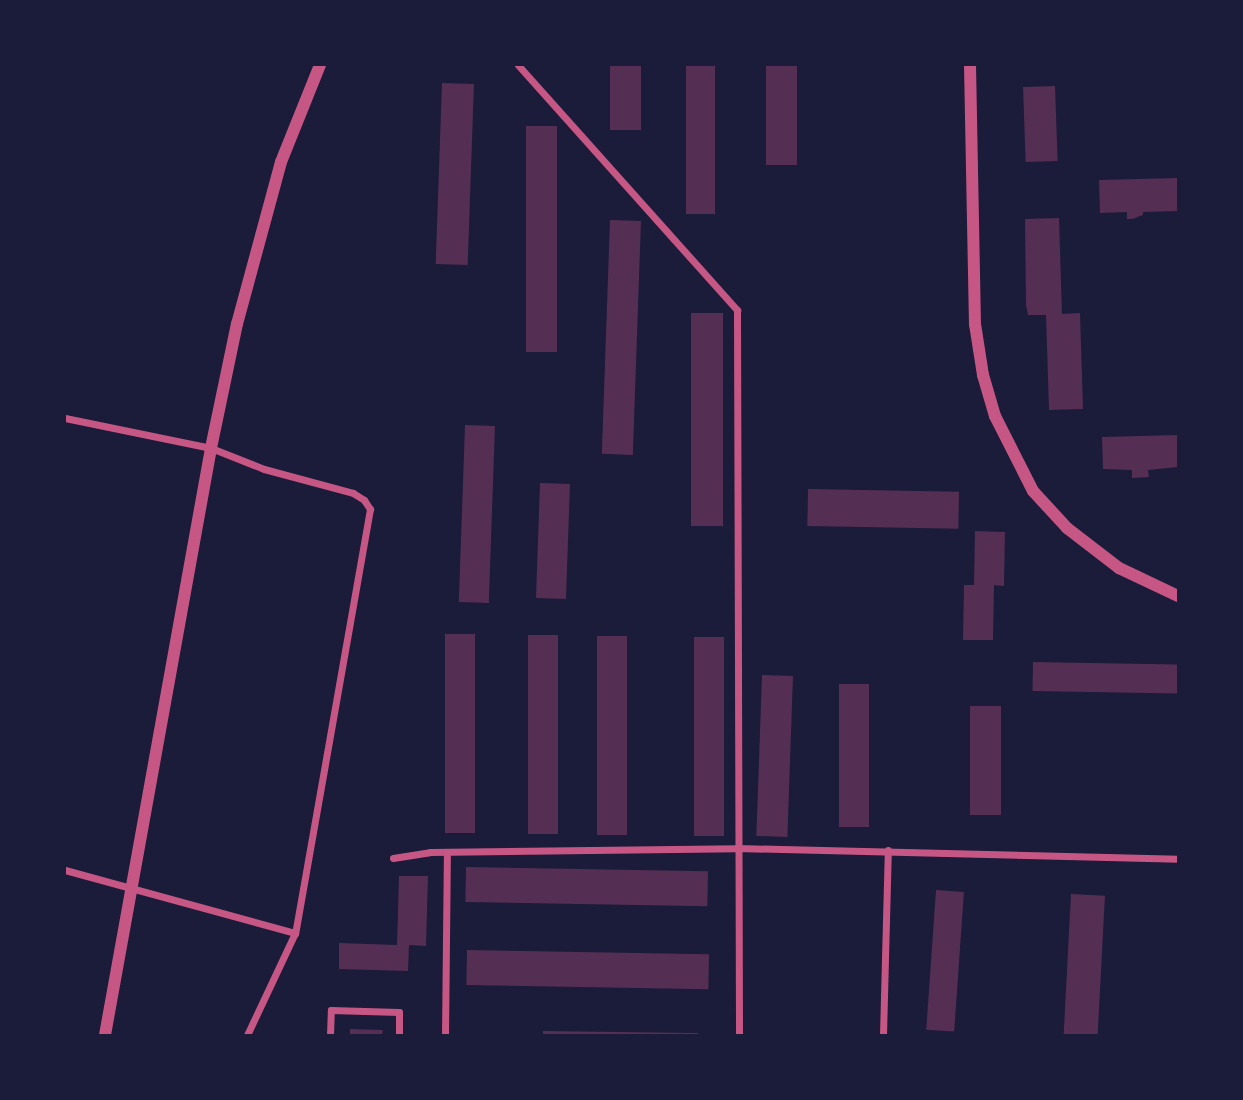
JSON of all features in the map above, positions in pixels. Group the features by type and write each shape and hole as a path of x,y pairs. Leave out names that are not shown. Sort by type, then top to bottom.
{"street":[{"path":"105,1035 211,448 239,316 281,162 320,65"},
{"path":"518,65 737,310 739,1035"},
{"path":"970,65 975,324 983,375 995,416 1033,491 1067,528 1119,568 1178,596"},
{"path":"65,419 211,448 264,469 353,493 364,500 370,509 295,933 247,1035"},
{"path":"393,858 447,852 737,848 1178,859"},
{"path":"883,1035 888,850"},
{"path":"445,1035 447,852"},
{"path":"65,870 130,890 295,933"},
{"path":"330,1035 331,1010 399,1012 399,1035"}],"building":[{"path":"610,65 641,65 641,130 610,130"},
{"path":"686,65 715,65 715,214 686,214"},
{"path":"766,65 797,65 797,165 766,165"},
{"path":"442,83 474,84 468,265 436,264"},
{"path":"1055,86 1058,161 1026,162 1023,87"},
{"path":"526,126 557,126 557,352 526,352"},
{"path":"1178,178 1178,211 1143,212 1143,215 1132,219 1127,219 1127,212 1100,213 1099,180"},
{"path":"1059,218 1062,314 1080,313 1083,409 1049,410 1046,315 1028,315 1026,305 1025,219"},
{"path":"610,220 641,221 633,455 602,454"},
{"path":"691,313 723,313 723,526 691,526"},
{"path":"465,425 495,426 489,603 459,602"},
{"path":"1178,435 1178,467 1148,470 1149,477 1132,478 1132,470 1103,469 1102,437"},
{"path":"540,483 570,484 566,599 536,598"},
{"path":"808,489 959,492 958,529 807,526"},
{"path":"975,531 1005,532 1004,586 994,585 993,640 963,640 964,585 974,585"},
{"path":"445,634 475,634 475,833 445,833"},
{"path":"528,635 558,635 558,834 528,834"},
{"path":"597,636 627,636 627,835 597,835"},
{"path":"694,637 724,637 724,836 694,836"},
{"path":"1033,662 1178,665 1177,694 1032,691"},
{"path":"762,675 793,676 787,837 756,836"},
{"path":"839,684 869,684 869,827 839,827"},
{"path":"970,706 1001,706 1001,815 970,815"},
{"path":"466,867 708,871 707,906 465,902"},
{"path":"399,876 428,876 426,946 409,945 408,971 339,969 339,943 397,945"},
{"path":"936,890 964,892 954,1032 926,1030"},
{"path":"1071,894 1105,896 1098,1035 1064,1035"},
{"path":"467,950 709,954 708,989 466,985"},
{"path":"350,1029 383,1030 382,1035 350,1035"},
{"path":"543,1031 698,1033 698,1035 543,1035"}]}
